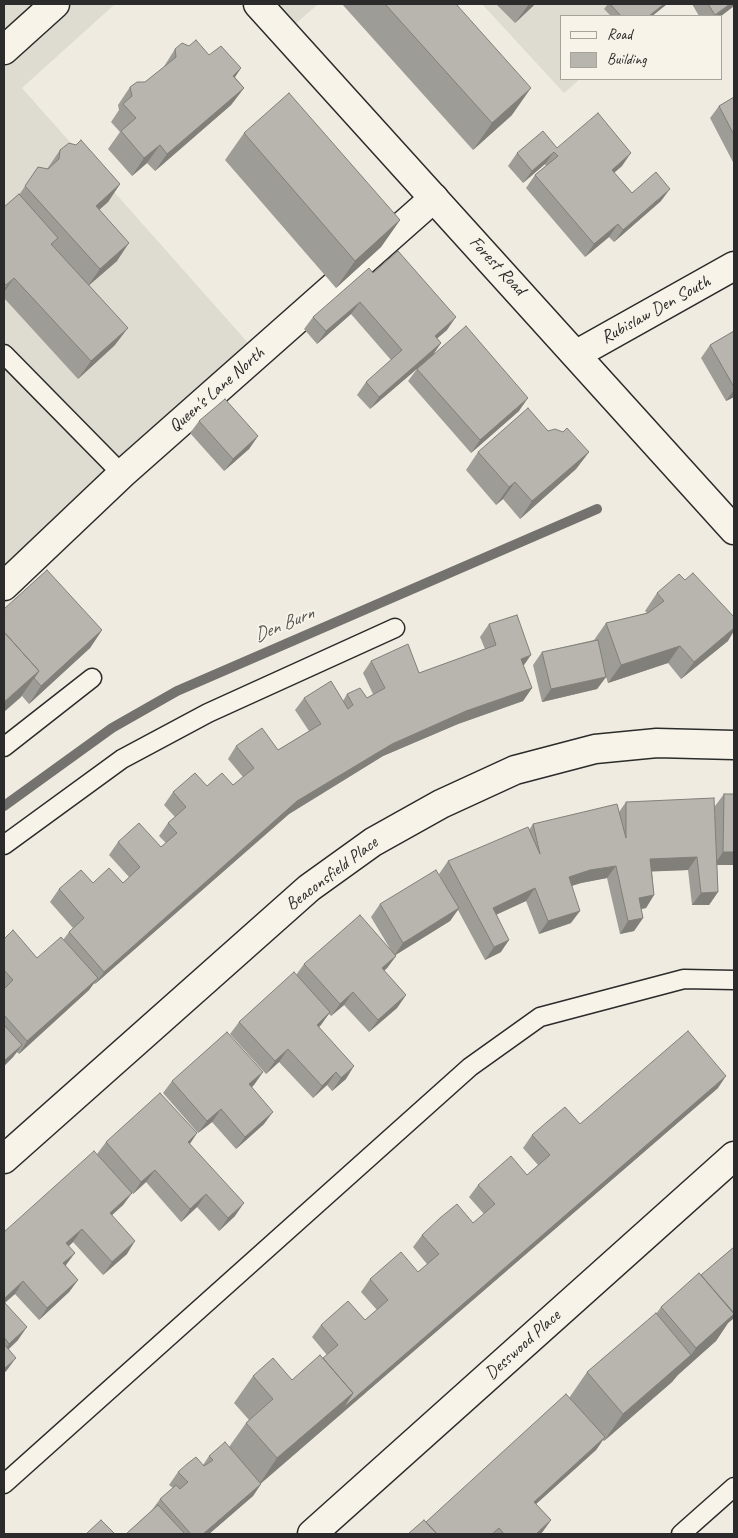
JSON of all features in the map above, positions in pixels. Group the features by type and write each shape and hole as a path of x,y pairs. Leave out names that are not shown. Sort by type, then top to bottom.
{"street":[{"path":"4,50 55,4"},
{"name":"Forest Road","path":"258,4 577,354 734,530"},
{"name":"Queen's Lane North","path":"4,586 122,474 434,198"},
{"name":"Rubislaw Den South","path":"577,354 734,266"},
{"name":"Beaconsfield Place","path":"4,1159 310,888 373,842 441,804 515,770 595,749 657,743 734,745"},
{"name":"Desswood Place","path":"312,1534 734,1156"}],"lane":[{"path":"4,354 122,474"},
{"path":"4,845 122,759 208,712 395,628"},
{"path":"4,747 92,678"},
{"path":"4,1484 470,1067 540,1017 684,979 734,980"},
{"path":"682,1534 734,1487"}],"shaded area":[{"path":"4,4 115,4 22,88 249,344 4,566"},
{"path":"258,4 318,4 285,33"},
{"path":"482,4 667,4 654,15 560,15 560,80 579,80 564,93"}],"building":[{"path":"385,4 456,4 531,88 492,123"},
{"path":"610,4 664,4 650,15 620,15"},
{"path":"708,4 730,4 715,15"},
{"path":"196,40 209,55 221,46 241,68 233,76 244,88 167,154 160,145 144,158 121,131 136,118 123,104 132,96 130,87 137,82 145,82 176,57 175,49 182,43 189,46"},
{"path":"289,93 400,220 355,261 244,133"},
{"path":"734,97 734,135 719,106"},
{"path":"598,113 631,153 612,170 632,193 656,172 670,189 623,230 618,224 594,244 535,175 558,156 554,152 532,171 517,153 543,131 557,148"},
{"path":"81,140 120,184 96,206 129,243 100,269 25,186 38,167 48,169 59,159 60,150 69,143 76,145"},
{"path":"19,194 58,238 51,244 128,328 91,361 14,278 6,285 4,283 4,207"},
{"path":"398,251 456,317 435,336 441,343 379,397 366,382 402,350 360,302 326,331 313,317 369,268 373,273"},
{"path":"466,326 528,398 480,440 417,369"},
{"path":"734,331 734,387 710,345"},
{"path":"225,399 258,436 233,459 199,421"},
{"path":"528,408 548,431 555,429 563,432 567,428 589,452 532,501 515,482 509,487 478,452"},
{"path":"47,570 102,630 41,686 34,678 39,671 4,632 4,609"},
{"path":"693,573 734,617 734,628 694,662 680,646 621,665 606,623 648,613 664,601 657,593 679,574 685,580"},
{"path":"517,615 531,655 521,659 532,688 466,711 392,744 297,801 104,972 69,932 84,918 59,889 81,870 93,883 109,868 123,883 140,867 118,842 139,823 161,847 177,833 168,823 186,807 173,792 195,773 207,786 222,773 233,785 254,768 236,746 262,728 278,750 321,724 304,698 331,681 348,709 353,705 347,694 360,688 367,698 385,688 371,661 408,644 419,673 496,645 489,624"},
{"path":"4,632 39,671 4,702"},
{"path":"598,640 606,677 551,689 542,652"},
{"path":"724,794 734,794 734,852 723,852"},
{"path":"714,798 718,892 701,893 697,857 650,859 654,895 639,898 643,918 628,921 616,866 590,870 569,877 580,911 548,921 535,888 493,908 509,940 494,947 448,861 528,827 540,854 533,824 617,804 626,838 626,802"},
{"path":"436,870 459,908 403,943 380,904"},
{"path":"360,915 396,956 382,968 406,995 378,1020 353,992 340,1004 304,964"},
{"path":"13,930 37,958 61,937 98,978 27,1041 4,1015 4,989 13,980 4,970 4,939"},
{"path":"294,972 330,1012 317,1025 354,1066 341,1078 336,1072 322,1086 288,1049 275,1061 239,1022"},
{"path":"4,1025 22,1045 4,1061"},
{"path":"688,1031 726,1076 343,1408 353,1393 323,1358 338,1345 321,1325 348,1301 365,1320 388,1300 370,1279 401,1252 418,1272 439,1254 422,1235 440,1218 457,1204 473,1223 495,1204 478,1185 511,1156 527,1175 550,1155 532,1135 565,1107 580,1124"},
{"path":"227,1032 263,1072 249,1084 273,1112 245,1137 221,1109 207,1121 172,1081"},
{"path":"160,1093 197,1133 188,1142 244,1203 228,1218 206,1194 190,1209 155,1170 141,1182 106,1142"},
{"path":"94,1151 132,1193 110,1213 135,1241 112,1262 82,1229 66,1243 75,1253 63,1263 78,1280 47,1308 23,1281 4,1299 4,1232"},
{"path":"734,1247 734,1313 701,1275"},
{"path":"699,1273 734,1314 696,1348 661,1307"},
{"path":"4,1302 27,1327 9,1344 4,1337"},
{"path":"656,1313 691,1355 623,1414 587,1372"},
{"path":"4,1344 16,1358 4,1369"},
{"path":"320,1355 353,1393 277,1458 246,1423 273,1399 253,1376 273,1358 292,1380"},
{"path":"566,1394 605,1437 534,1502 551,1520 536,1534 504,1534 499,1528 492,1534 437,1534 426,1522"},
{"path":"225,1442 261,1484 203,1534 191,1534 160,1499 176,1485 180,1489 188,1482 178,1472 187,1464 196,1457 204,1466 213,1460 209,1456"},
{"path":"158,1505 185,1534 126,1534"},
{"path":"101,1520 115,1534 86,1534"},
{"path":"424,1520 437,1534 408,1534"}],"waterway":[{"name":"Den Burn","path":"4,806 112,728 177,691 597,509"}]}
